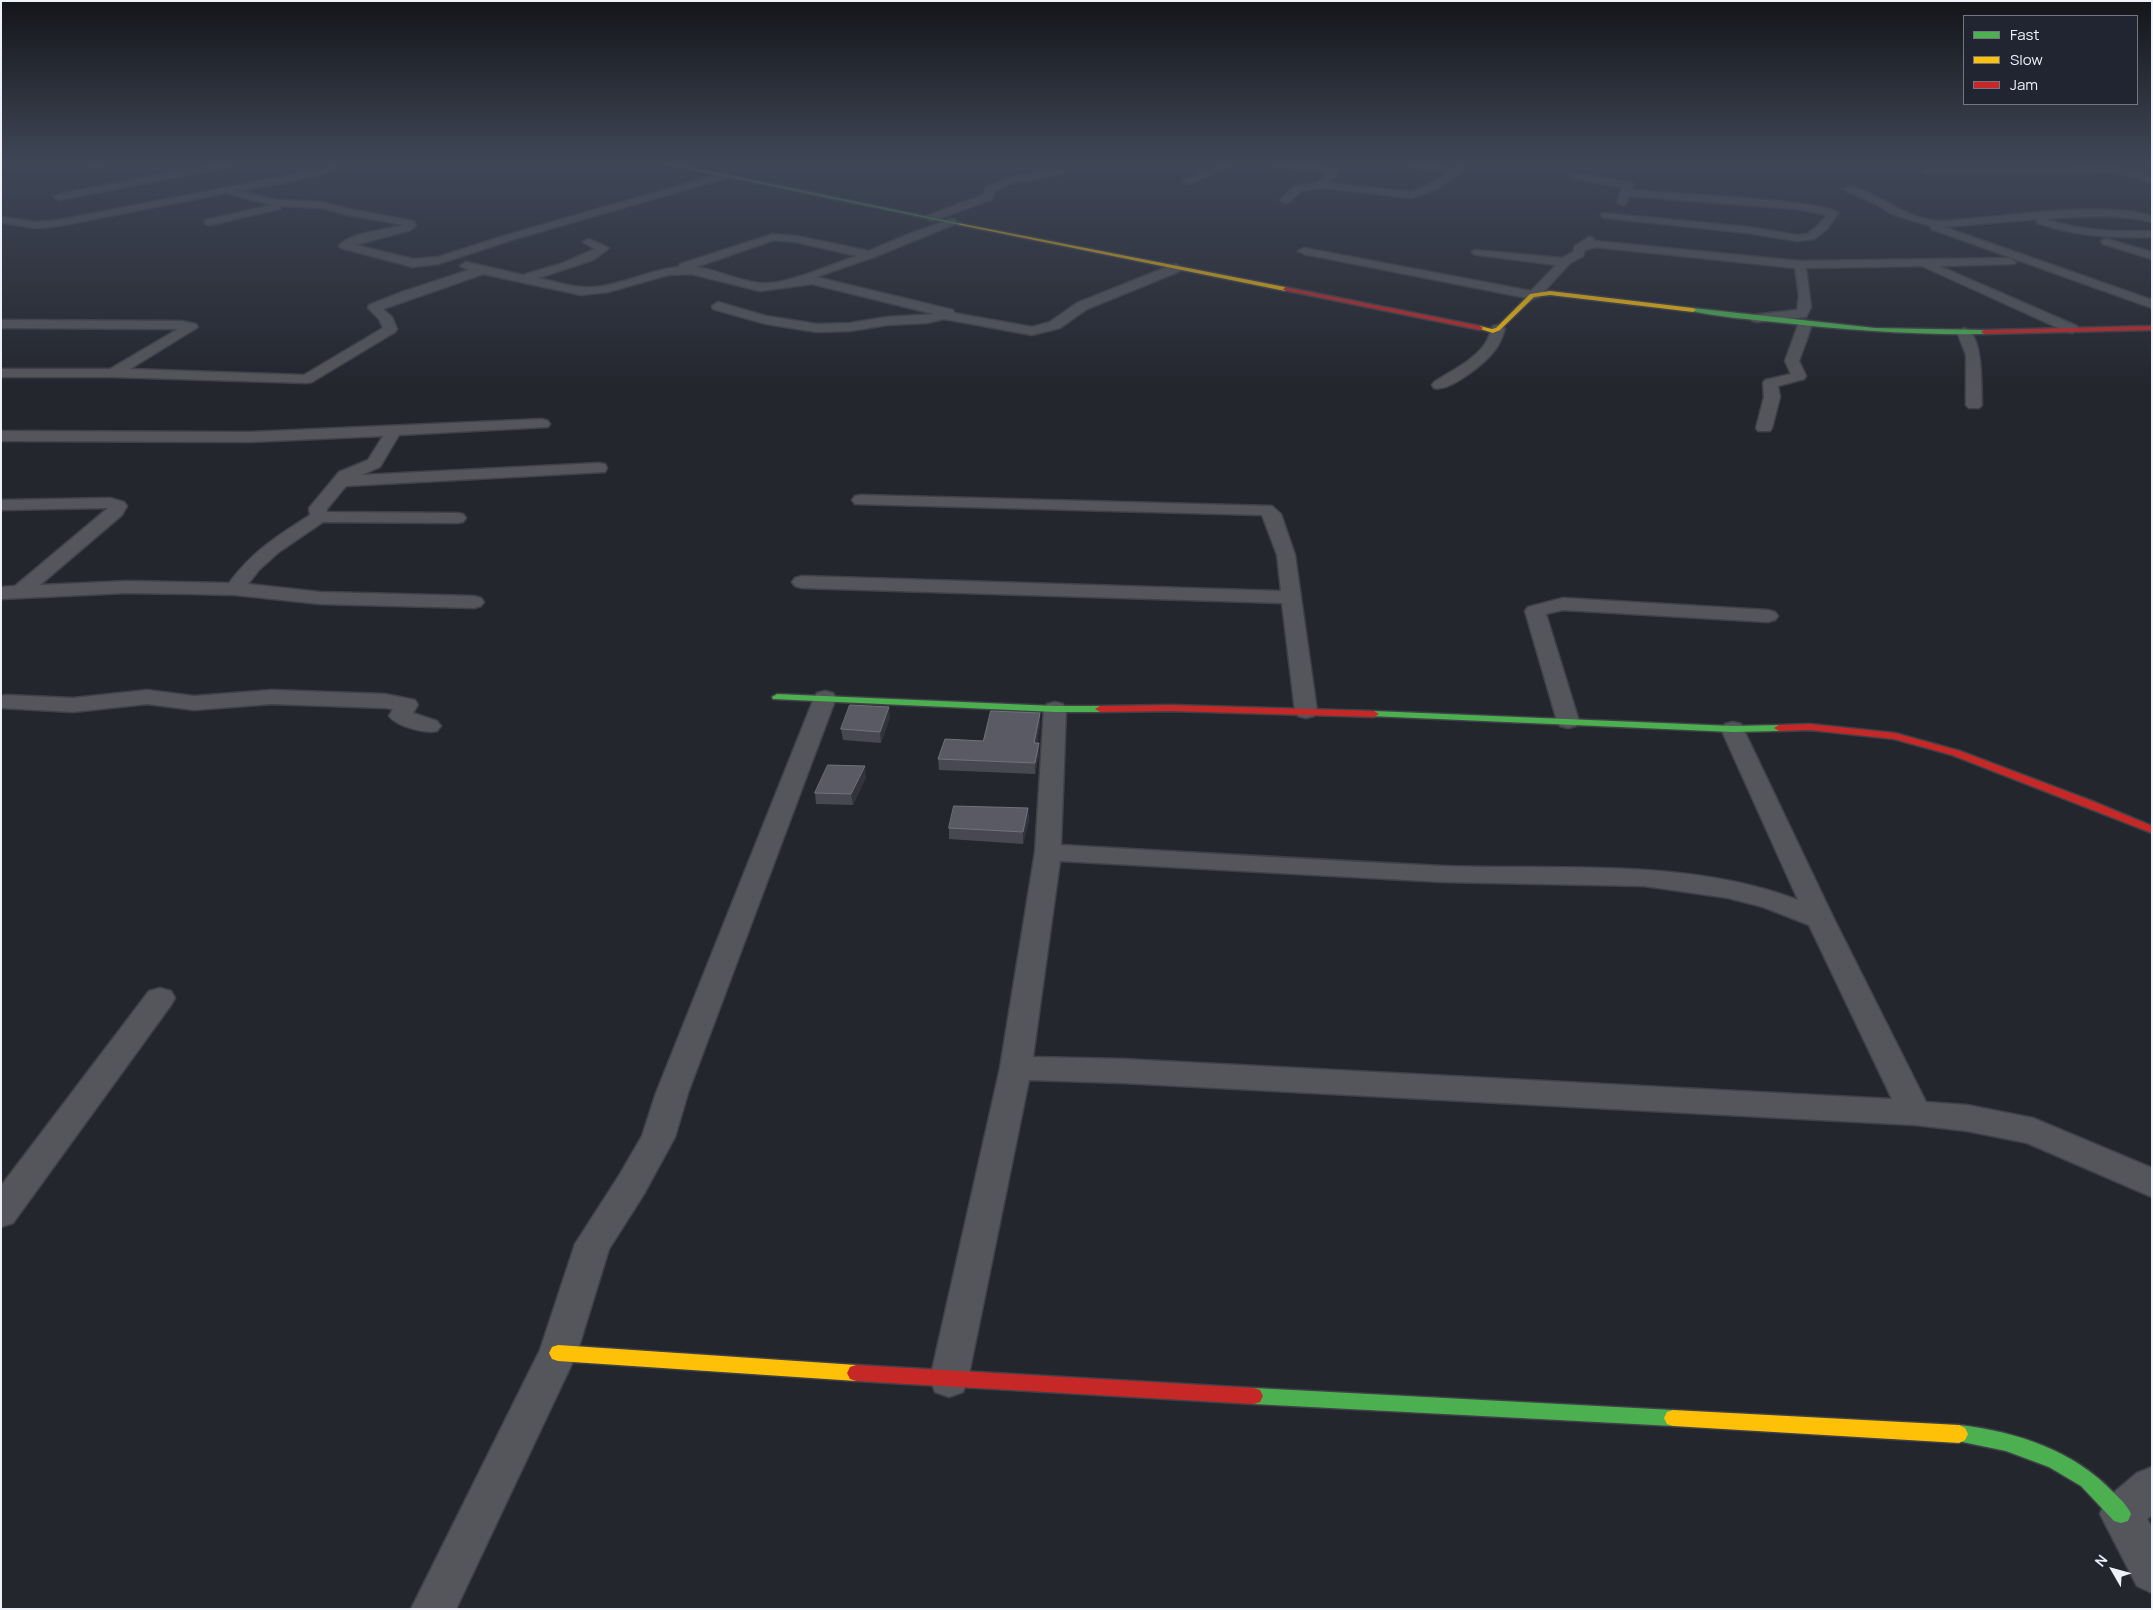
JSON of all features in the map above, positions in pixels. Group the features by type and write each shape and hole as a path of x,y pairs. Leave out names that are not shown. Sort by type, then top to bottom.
{"street":[{"path":"360,239 345,246 412,263 441,260 507,239"},
{"path":"570,300 674,271 767,239"},
{"path":"797,239 870,255"},
{"path":"800,279 812,280 948,313 935,319 890,320 849,327 801,327 718,306 870,255 906,239"},
{"path":"1035,239 1493,331 1498,329 1565,262 1579,254 1579,248 1589,239"},
{"path":"1769,239 1802,253"},
{"path":"1764,428 1772,397 1770,383 1798,376 1792,361 1807,322 1802,253 1809,239"},
{"path":"1968,239 2152,304"},
{"path":"2097,239 2152,256"},
{"path":"524,279 573,263 600,252 603,248 589,242"},
{"path":"2116,245 2152,242"},
{"path":"1579,248 1596,244 1802,253 1920,263 2030,262"},
{"path":"1304,251 1479,286 1534,294 1550,293 1757,318 1934,333 2152,328"},
{"path":"1478,252 1565,262"},
{"path":"441,260 581,291 598,292"},
{"path":"1920,263 2072,329"},
{"path":"944,315 1032,331 1056,325 1082,306 1176,268"},
{"path":"1,373 307,379 390,329 385,317 374,308 437,284 482,270"},
{"path":"674,271 698,270 757,286 774,288"},
{"path":"2130,296 2152,295"},
{"path":"1,324 181,325 190,327 113,374"},
{"path":"1439,385 1477,361 1496,338 1498,329"},
{"path":"1964,332 1972,355 1974,405"},
{"path":"1,436 250,437 542,424"},
{"path":"319,517 318,508 345,476 374,463 394,431"},
{"path":"374,463 405,479"},
{"path":"341,481 599,468"},
{"path":"861,500 1260,509 1272,514 1286,555 1306,711"},
{"path":"1,505 110,503 118,506 116,511 11,592"},
{"path":"235,589 252,566 272,548 319,517 457,518"},
{"path":"802,582 1290,597"},
{"path":"11,592 127,587 235,589 320,598 474,602"},
{"path":"1568,721 1534,611 1563,604 1768,616"},
{"path":"3,703 73,705 147,697 194,702 272,697 385,701 407,705 400,716 429,726"},
{"path":"777,697 1055,709 1172,708 1306,711 1734,729 1810,727 1895,736 1956,753 2088,803 2152,830"},
{"path":"433,1609 558,1353 593,1244 632,1184 658,1138 672,1093 825,698"},
{"path":"949,1379 1016,1068 1048,852 1055,709"},
{"path":"1734,729 1820,918 1915,1113"},
{"path":"1048,852 1443,874 1644,878 1737,891 1772,900 1820,918"},
{"path":"1,1213 160,998"},
{"path":"1016,1068 1123,1071 1915,1113 1967,1118 2033,1130 2152,1183"},
{"path":"558,1353 949,1379 1977,1435 2050,1457 2083,1476 2121,1514 2152,1571"},
{"path":"2121,1514 2152,1487"}],"building":[{"path":"850,705 889,707 880,732 841,729"},
{"path":"991,711 1040,713 1034,743 1039,743 1035,763 938,759 945,739 983,741"},
{"path":"828,765 865,766 851,794 815,793"},
{"path":"954,806 1028,808 1023,832 949,828"}],"traffic: fast":[{"path":"1693,310 1875,330 1948,333 1984,332"},
{"path":"777,697 1055,709 1100,709"},
{"path":"1374,714 1733,729 1779,728"},
{"path":"1254,1396 1673,1418"},
{"path":"1959,1434 2006,1442 2056,1460 2098,1489 2121,1514"}],"traffic: slow":[{"path":"1036,239 1285,289"},
{"path":"1480,328 1493,331 1498,329 1532,295 1550,293 1693,310"},
{"path":"558,1353 856,1373"},
{"path":"1673,1418 1959,1434"}],"traffic: jam":[{"path":"1285,289 1480,328"},
{"path":"1984,332 2152,328"},
{"path":"1100,709 1172,708 1374,714"},
{"path":"1779,728 1810,727 1895,736 1956,753 2088,803 2152,830"},
{"path":"856,1373 1254,1396"}]}
